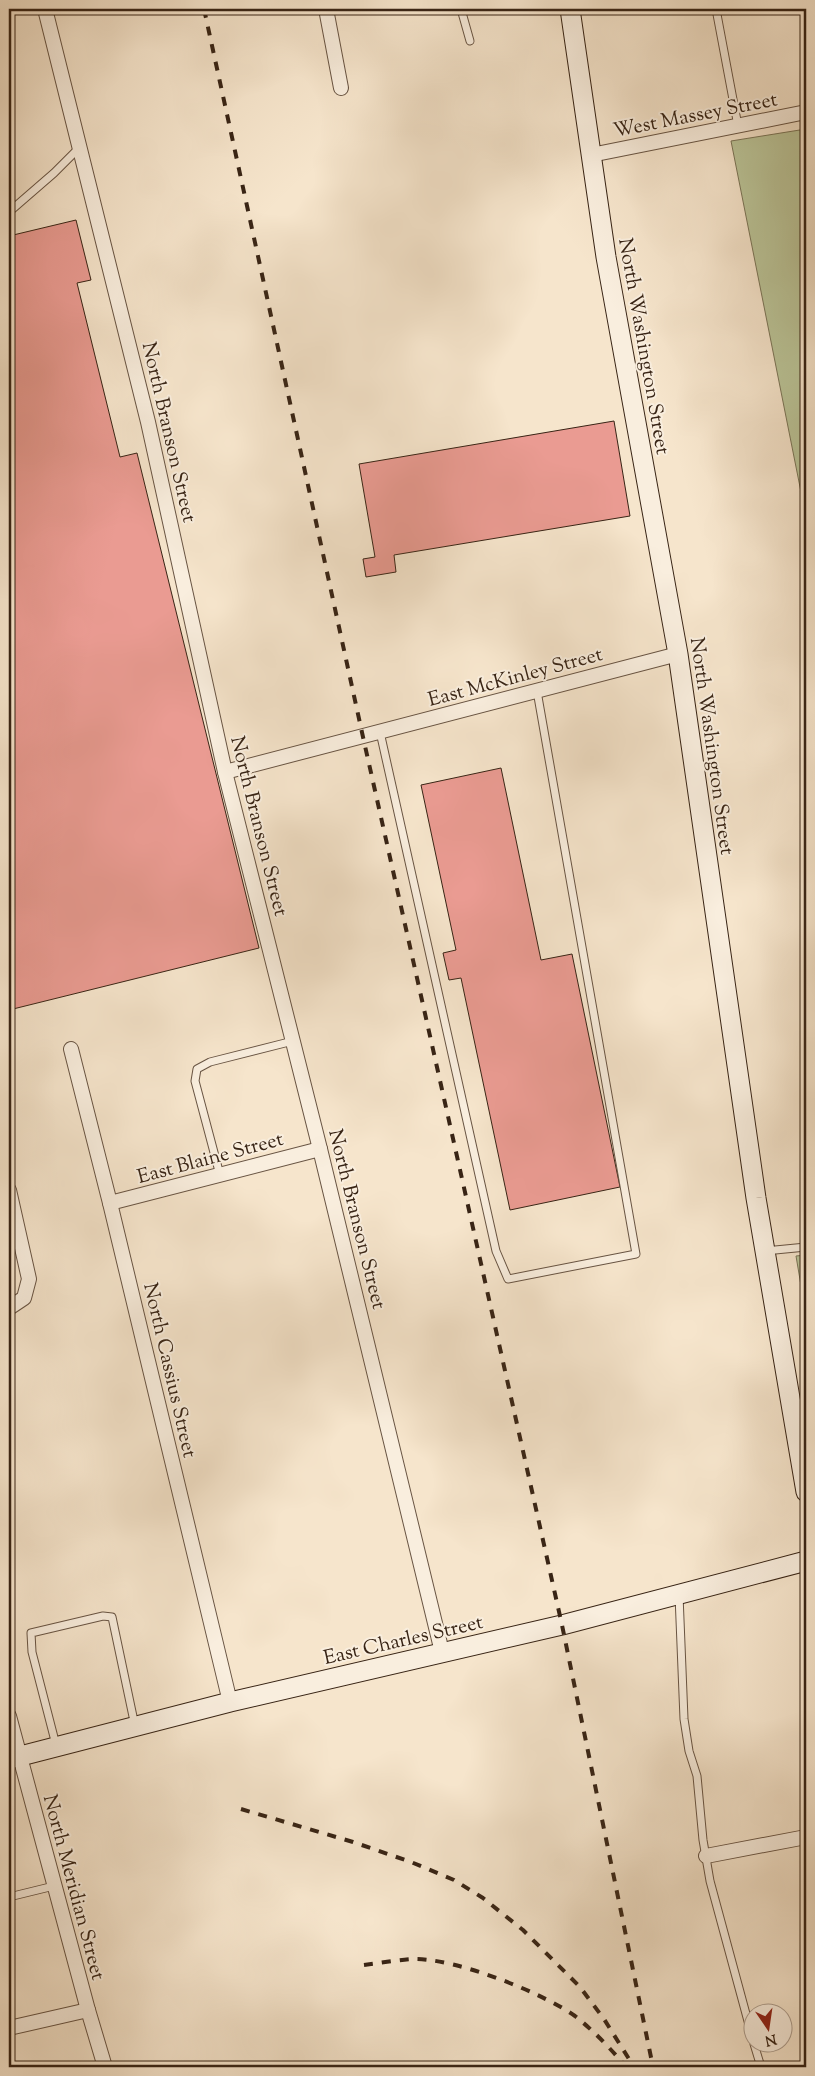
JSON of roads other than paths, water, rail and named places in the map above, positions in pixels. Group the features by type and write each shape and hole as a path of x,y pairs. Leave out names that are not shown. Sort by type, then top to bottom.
{"street":[{"name":"North Branson Street","path":"45,9 148,422 225,772 320,1149 442,1652"},
{"path":"326,9 341,88"},
{"name":"North Washington Street","path":"570,9 606,257 678,654 765,1251 806,1492"},
{"name":"West Massey Street","path":"591,155 806,112"},
{"name":"East McKinley Street","path":"225,772 678,654"},
{"name":"North Cassius Street","path":"71,1049 230,1702"},
{"name":"East Blaine Street","path":"110,1203 320,1149"},
{"path":"9,1190 29,1280 24,1298 9,1308"},
{"name":"East Charles Street","path":"14,1757 230,1702 562,1625 806,1561"},
{"name":"North Meridian Street","path":"9,1716 14,1757 54,1886 105,2067"},
{"path":"706,1856 806,1837"},
{"path":"9,2028 88,2010"}],"lane":[{"path":"461,9 470,42"},
{"path":"716,9 738,126"},
{"path":"9,212 54,174 79,147"},
{"path":"380,732 496,1251 508,1279 636,1254 537,691"},
{"path":"220,1175 195,1081 197,1069 210,1062 293,1041"},
{"path":"765,1251 806,1247"},
{"path":"679,1594 684,1719 689,1751 697,1776 710,1881 743,2004"},
{"path":"56,1746 32,1652 31,1632 103,1616 112,1617 135,1726"},
{"path":"9,1898 54,1886"},
{"path":"757,2054 761,2067"}],"railway":[{"path":"204,9 363,737 562,1625 653,2067"},
{"path":"241,1809 353,1842 411,1862 454,1880 483,1898 523,1930 580,1987 604,2019 634,2067"},
{"path":"364,1965 413,1959 431,1960 474,1970 497,1978 541,1997 575,2016 602,2040 626,2067"}]}
